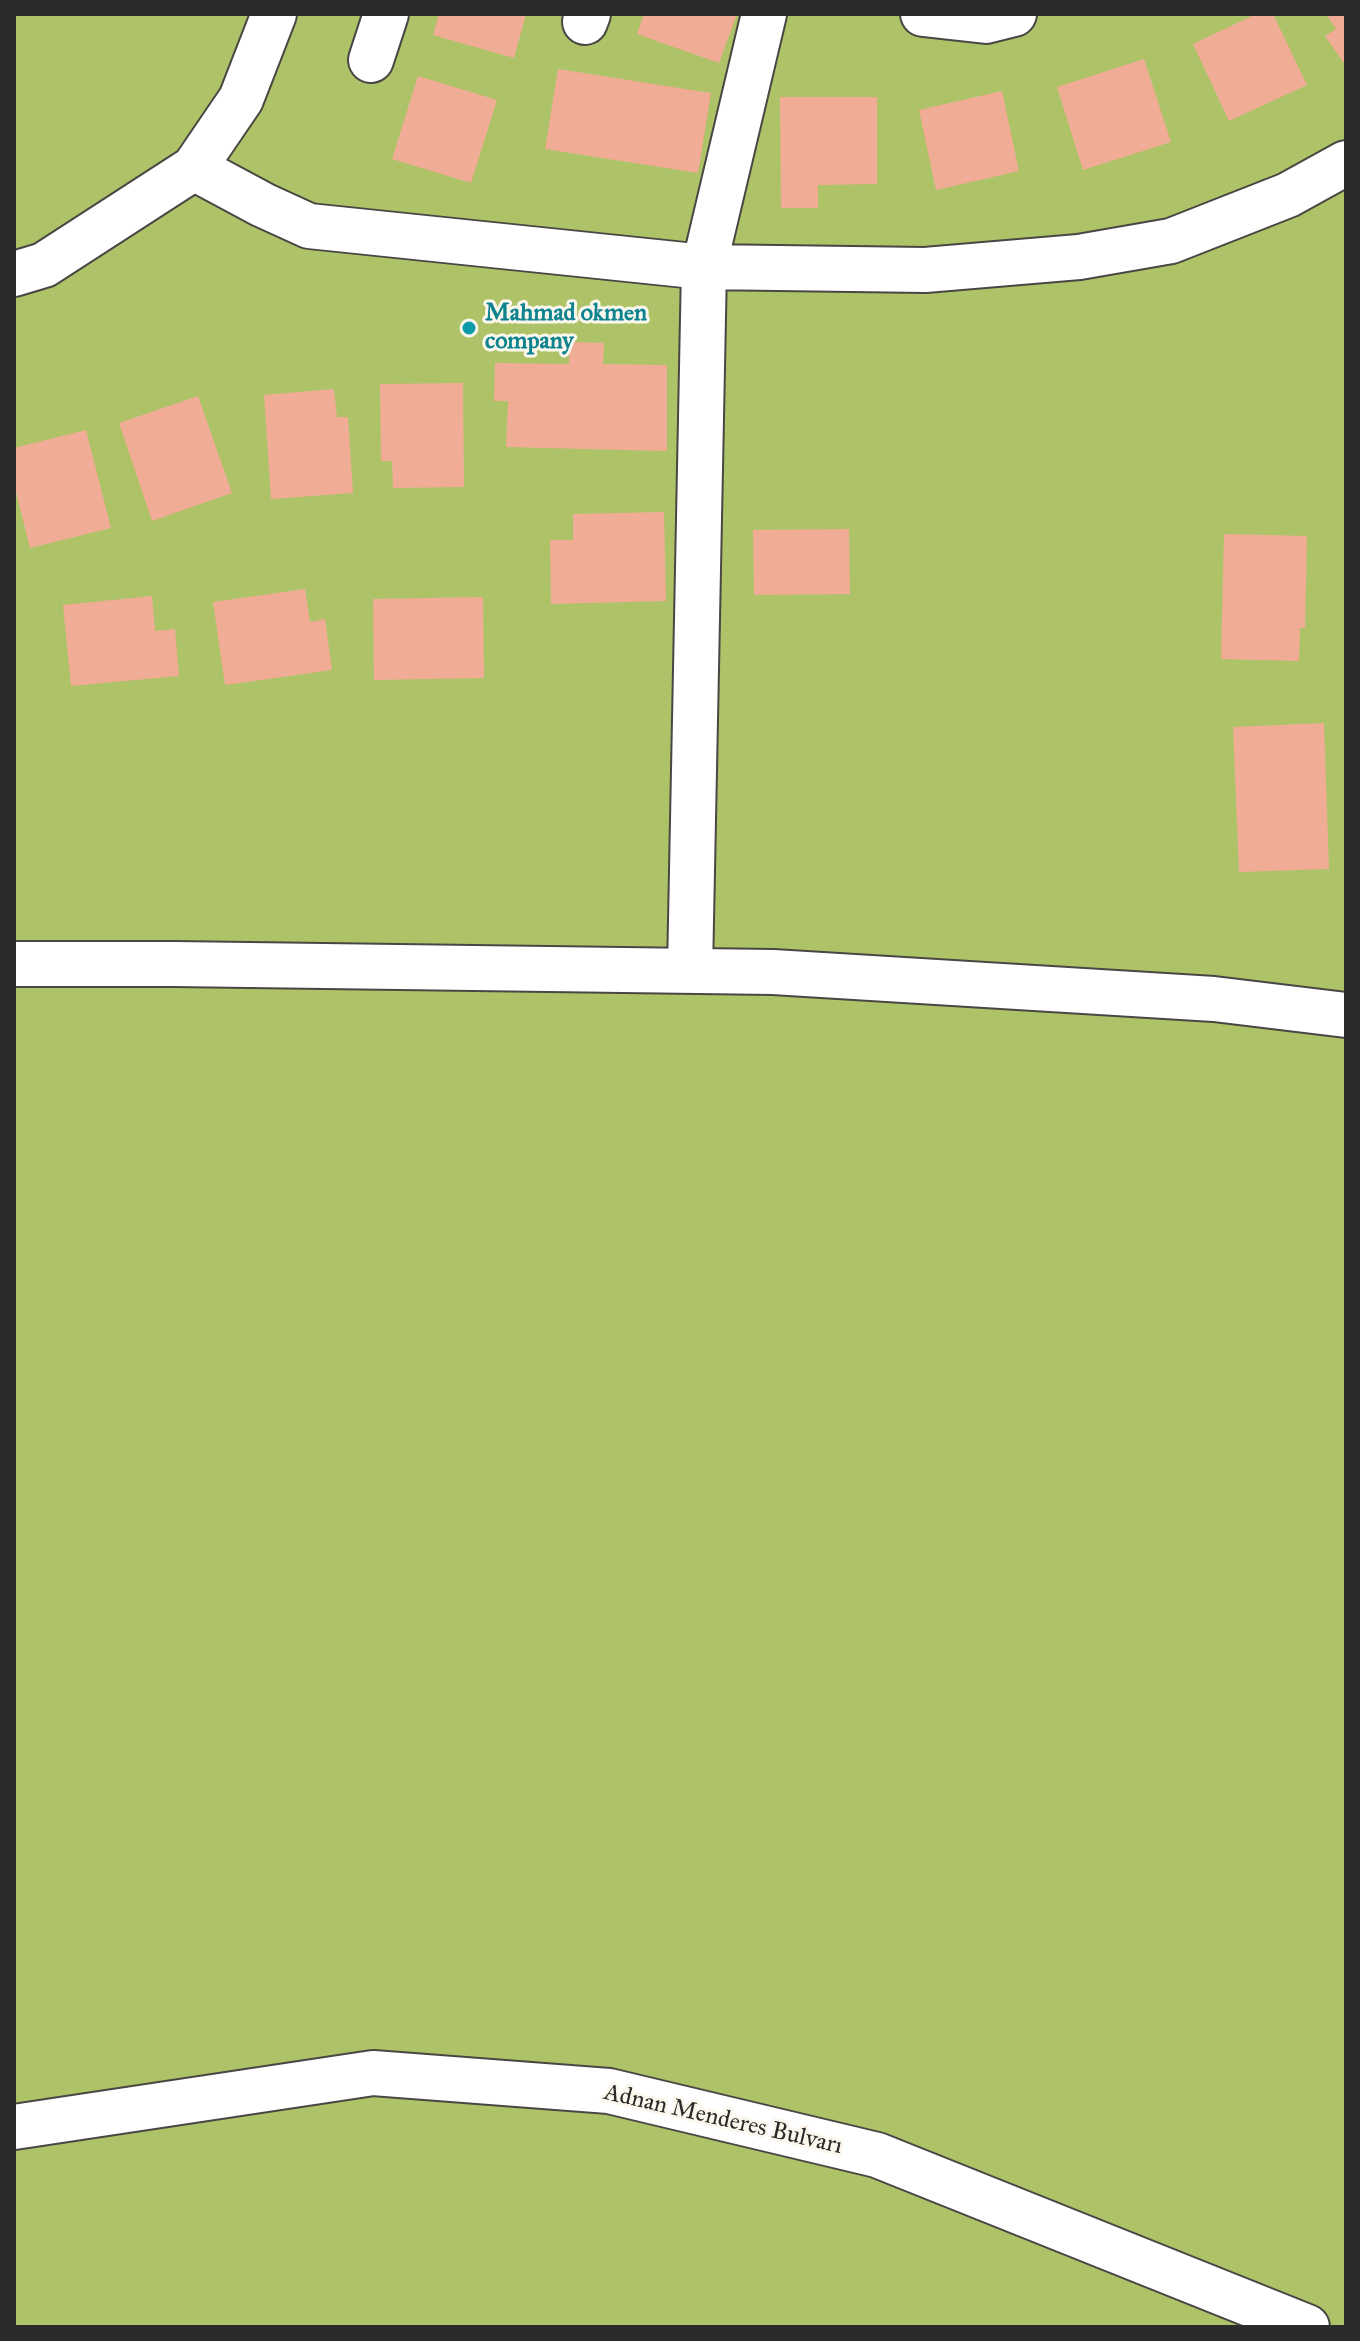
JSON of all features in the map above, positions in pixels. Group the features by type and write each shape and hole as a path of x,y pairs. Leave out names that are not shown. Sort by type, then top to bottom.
{"street":[{"path":"14,274 44,265 194,168 241,99 274,14"},
{"path":"371,60 386,14"},
{"path":"690,971 704,267 764,14"},
{"path":"923,14 986,21 1014,14"},
{"path":"194,168 309,226 704,267 925,270 1079,257 1171,241 1288,195 1346,163"},
{"path":"14,964 773,972 1214,999 1346,1015"},
{"name":"Adnan Menderes Bulvarı","path":"14,2127 373,2073 609,2091 877,2155 1307,2327"}],"green space":[{"path":"14,14 1346,14 1346,2327 14,2327"}],"building":[{"path":"439,14 526,14 514,58 433,35"},
{"path":"644,14 737,14 719,63 637,34"},
{"path":"1256,14 1273,14 1307,85 1229,121 1193,44"},
{"path":"1326,14 1346,14 1346,66 1325,36 1336,29"},
{"path":"1144,59 1171,142 1083,170 1057,87"},
{"path":"558,69 711,93 698,173 545,149"},
{"path":"418,76 497,100 471,183 392,159"},
{"path":"1002,91 1019,171 936,190 919,110"},
{"path":"780,97 877,97 877,184 818,185 818,208 781,208"},
{"path":"569,342 604,343 603,364 667,365 667,451 506,447 508,401 494,401 495,363 569,364"},
{"path":"463,383 464,487 393,488 392,461 381,461 380,384"},
{"path":"334,389 337,417 348,417 353,493 271,499 264,395"},
{"path":"198,396 232,493 152,521 119,423"},
{"path":"86,430 111,528 30,548 14,484 14,448"},
{"path":"664,512 666,601 551,604 550,540 573,540 573,514"},
{"path":"849,529 850,594 754,595 753,530"},
{"path":"1224,534 1307,536 1305,628 1300,628 1299,661 1221,659"},
{"path":"305,589 310,622 325,619 332,670 225,685 213,602"},
{"path":"152,596 155,631 175,629 179,676 71,686 63,605"},
{"path":"483,597 484,678 374,680 373,599"},
{"path":"1324,723 1329,869 1239,872 1233,727"}],"place":[{"name":"Mahmad okmen company","path":"469,328"}]}
